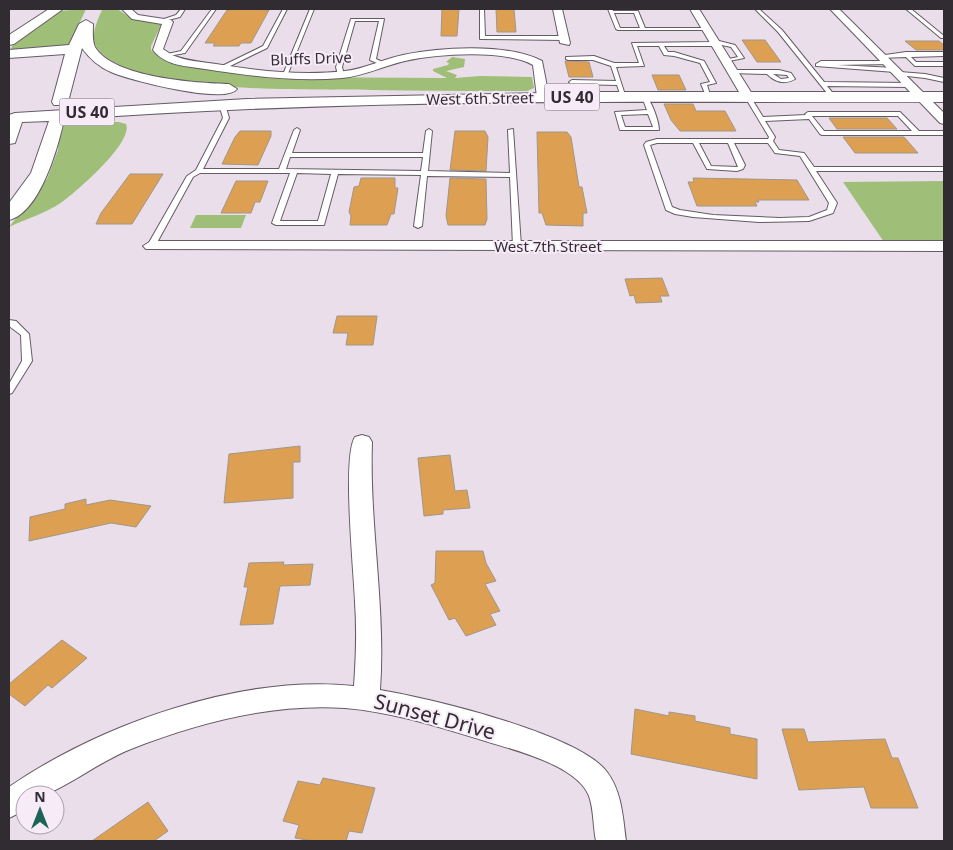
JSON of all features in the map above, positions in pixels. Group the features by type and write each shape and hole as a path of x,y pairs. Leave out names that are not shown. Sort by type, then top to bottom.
{"highway":[{"path":"9,41 57,9"},
{"path":"60,102 74,49 93,9"},
{"path":"86,26 87,42 97,58 126,72 168,83 234,89 398,92 446,98"},
{"path":"9,54 74,49"},
{"name":"West 6th Street","path":"9,139 15,118 222,104 543,97 621,90 645,97 748,97 828,90 944,97"},
{"path":"9,214 29,192 44,168 55,124"}],"street":[{"path":"126,9 135,17 166,20 168,22 157,47 165,56"},
{"path":"557,9 564,40"},
{"path":"694,9 748,97"},
{"path":"834,9 944,120"},
{"name":"Bluffs Drive","path":"165,56 222,68 284,76 341,75 427,54 518,55 532,58 538,63 543,97"},
{"name":"West 7th Street","path":"151,246 944,246"},
{"name":"Sunset Drive","path":"362,442 359,476 370,664 366,699 458,720 562,754 586,771 604,795 611,841"},
{"path":"9,804 74,763 125,739 164,724 238,706 284,699 326,696 366,699"}],"lane":[{"path":"166,20 178,16 184,9"},
{"path":"165,56 183,52 214,9"},
{"path":"222,68 265,47 285,9"},
{"path":"284,76 312,9"},
{"path":"482,9 482,38 564,40"},
{"path":"757,9 780,31 828,90 910,85"},
{"path":"908,9 943,37"},
{"path":"643,29 636,12 610,10 618,28 643,29 706,28"},
{"path":"341,75 339,67 353,20 382,20 373,60 384,64"},
{"path":"568,58 594,58 613,65 642,65 634,44 715,43 733,46 741,58 726,61"},
{"path":"661,44 666,54 674,54 702,62 713,82 704,84 709,97"},
{"path":"906,54 915,64 944,64"},
{"path":"944,54 906,54 891,66 818,65 821,63 891,66 944,80"},
{"path":"572,82 621,90 613,65"},
{"path":"733,72 770,72"},
{"path":"645,97 651,112 655,130 622,129 617,113 651,112"},
{"path":"748,97 772,138 770,140 779,153 802,154 833,203 830,211 810,219 742,219 678,214 669,208 647,145 657,140 770,140"},
{"path":"151,246 190,176 198,171 226,118 222,104"},
{"path":"917,133 900,114 808,114 822,133 917,133 944,133"},
{"path":"760,118 810,117"},
{"path":"282,171 297,130"},
{"path":"511,130 517,246"},
{"path":"418,226 429,131"},
{"path":"695,140 709,168 742,168 730,140"},
{"path":"288,155 426,155"},
{"path":"811,169 944,169"},
{"path":"198,171 513,174"},
{"path":"294,172 276,223 321,223 335,172"},
{"path":"9,323 13,323 25,334 27,361 9,391"}],"green space":[{"path":"86,9 69,46 9,51 16,41 58,11"},
{"path":"117,9 131,18 162,23 151,46 151,50 161,58 172,62 269,77 447,78 433,71 433,69 448,65 449,63 446,62 452,57 465,59 464,67 446,71 457,75 455,78 480,76 532,77 534,88 527,91 269,89 184,82 147,75 117,64 95,45 96,24 102,10"},
{"path":"119,122 126,124 126,132 113,154 91,178 62,202 43,213 9,227 47,179 58,150 59,125"},
{"path":"944,181 944,242 884,242 843,182"},
{"path":"196,215 246,215 241,228 190,228"}],"building":[{"path":"442,9 459,9 457,36 441,36"},
{"path":"496,9 514,9 516,32 497,32"},
{"path":"227,10 269,10 251,43 241,43 239,46 213,46 215,43 205,43"},
{"path":"742,40 765,40 781,62 757,62"},
{"path":"905,41 939,41 944,45 944,50 916,50"},
{"path":"565,61 589,62 593,77 569,77"},
{"path":"652,75 679,75 686,90 658,90"},
{"path":"664,104 693,104 696,111 725,111 736,131 680,131 671,120"},
{"path":"829,118 887,118 897,129 837,129"},
{"path":"240,131 271,131 271,136 258,165 222,164 235,137"},
{"path":"455,131 485,131 488,137 486,171 450,170"},
{"path":"537,132 567,132 571,137 579,187 582,187 587,213 583,213 583,226 546,225 542,213 539,213"},
{"path":"843,137 904,137 918,153 855,153"},
{"path":"130,174 163,174 132,224 96,224 101,213"},
{"path":"361,178 395,178 395,188 398,188 394,214 391,214 387,225 350,225 351,216 349,212 354,187 359,186"},
{"path":"450,178 486,179 487,219 485,225 448,225 446,216"},
{"path":"693,178 797,180 809,200 758,200 759,202 755,202 757,206 697,206 688,182 694,182"},
{"path":"236,181 268,181 260,202 255,202 251,213 221,213"},
{"path":"662,278 669,296 660,296 662,302 636,303 634,295 630,296 625,279"},
{"path":"337,316 377,316 373,345 346,345 348,333 333,333"},
{"path":"300,446 300,462 293,462 293,498 224,503 229,454"},
{"path":"450,455 455,491 467,490 470,508 443,510 443,514 424,516 418,458"},
{"path":"86,499 86,505 110,500 151,506 136,527 111,523 29,541 30,517 65,509 65,504"},
{"path":"436,551 483,551 486,563 496,581 485,584 500,611 490,614 496,625 466,636 455,618 449,620 431,585 435,583"},
{"path":"284,562 283,565 313,564 310,585 280,586 273,624 240,625 248,587 244,587 249,563"},
{"path":"62,640 87,658 52,688 48,685 25,706 9,694 9,684"},
{"path":"635,709 669,716 669,712 695,716 695,721 730,728 730,734 757,739 757,779 631,754"},
{"path":"782,729 804,729 808,742 885,739 892,758 898,758 918,808 871,808 864,787 799,790"},
{"path":"323,778 375,788 362,833 349,831 346,841 313,841 295,838 299,825 283,821 298,781 320,785"},
{"path":"148,802 168,831 154,841 92,841"}]}
